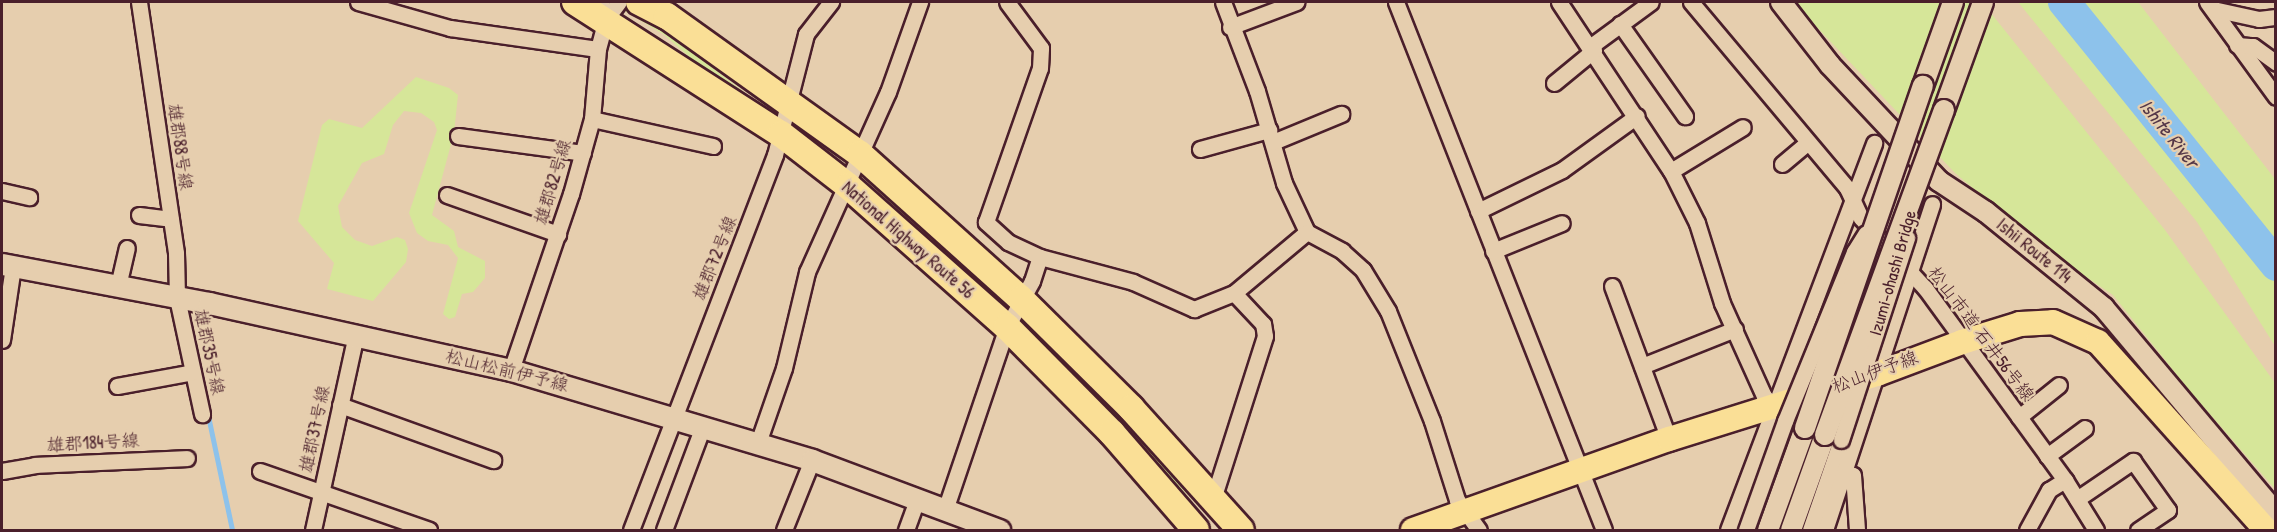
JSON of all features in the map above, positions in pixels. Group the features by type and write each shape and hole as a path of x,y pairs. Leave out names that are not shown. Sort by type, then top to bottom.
{"highway":[{"name":"National Highway Route 56","path":"575,2 609,7 848,186 1008,327 1112,433 1192,528"},
{"name":"National Highway Route 56","path":"639,2 667,16 860,154 1021,299 1131,408 1241,531"}],"main road":[{"name":"松山松前伊予線","path":"7,265 356,335 511,370 812,460 999,531"},
{"name":"松山伊予線","path":"1413,531 1472,521 1581,470 1669,439 1877,374 1962,342 2020,324 2053,322 2098,342 2266,531"}],"street":[{"name":"雄郡88号線","path":"140,2 179,281 177,298"},
{"path":"358,2 450,28 598,49"},
{"name":"雄郡72号線","path":"631,531 781,134 806,34 831,2"},
{"path":"758,443 784,368 798,295 888,92 920,2"},
{"path":"1007,2 1041,48 1040,68 986,222 1008,242 1040,257 1133,282 1194,309 1234,293 1307,232"},
{"path":"1222,2 1271,136 1284,183 1307,232 1342,250 1363,270 1388,311 1432,421 1454,493 1472,521"},
{"path":"1230,27 1296,2"},
{"path":"1396,2 1604,531"},
{"path":"1559,2 1593,48 1671,171 1697,223 1722,303 1764,396 1773,406"},
{"path":"1554,83 1620,24 1651,2"},
{"name":"松山市道 石井56号線","path":"1691,2 1854,197 1861,218 1909,272 2019,417 2065,480 2096,531"},
{"name":"Ishii Route 114","path":"1781,2 1830,65 1939,181 1986,212 2104,308 2276,513"},
{"name":"Izumi-ohashi Bridge","path":"1768,531 1953,2"},
{"name":"Izumi-ohashi Bridge","path":"1791,531 1983,2"},
{"path":"2210,5 2259,19 2276,17"},
{"path":"2210,5 2276,97"},
{"name":"雄郡82号線","path":"511,370 583,153 592,119 598,49 609,7"},
{"path":"1620,24 1685,116"},
{"path":"2237,45 2253,46 2276,63"},
{"path":"1200,149 1271,136 1341,114"},
{"path":"1478,212 1562,170 1637,116"},
{"path":"592,119 714,146"},
{"path":"1671,171 1743,127"},
{"path":"458,136 583,153"},
{"path":"1782,164 1808,143"},
{"path":"1763,531 1730,525 1773,406 1784,390 1874,143"},
{"name":"Izumi-ohashi Bridge","path":"1810,531 1910,226 1917,186"},
{"path":"2,191 29,197"},
{"path":"447,195 558,234"},
{"path":"1825,531 1932,204"},
{"name":"Izumi-ohashi Bridge","path":"1746,531 1785,421 1854,252 1880,210"},
{"path":"139,215 171,219"},
{"path":"1493,251 1562,223"},
{"path":"118,286 127,248"},
{"path":"945,510 1008,327 1040,257"},
{"path":"2,340 7,265"},
{"path":"1612,286 1669,439"},
{"path":"1213,499 1265,336 1263,324 1234,293"},
{"name":"雄郡35号線","path":"177,298 202,414"},
{"path":"1642,366 1735,329"},
{"name":"雄郡37号線","path":"313,531 356,335"},
{"path":"117,386 193,372"},
{"path":"2019,417 2059,385"},
{"path":"340,405 494,460"},
{"path":"664,531 703,426"},
{"path":"2047,456 2085,428"},
{"name":"雄郡184号線","path":"2,471 36,465 187,458"},
{"path":"784,531 812,460"},
{"path":"2076,499 2133,460 2168,510 2138,530"},
{"path":"260,471 322,491 429,531"},
{"path":"1844,472 1853,475 1857,531"},
{"path":"2027,531 2049,490 2065,480"},
{"path":"906,531 917,500"}],"green space":[{"path":"1793,2 1982,2 2165,230 2275,383 2275,489 2189,390 2113,295 2049,252 1955,173"},
{"path":"2018,2 2138,2 2275,179 2275,346 2197,222"},
{"path":"623,6 660,28 761,105 700,66 663,34 623,10"},
{"path":"416,77 449,88 458,95 454,133 432,215 454,231 458,247 485,261 485,278 473,292 462,294 455,317 449,319 443,314 458,258 448,245 428,241 417,233 409,213 437,130 434,122 421,113 404,111 393,125 384,154 362,163 338,206 342,227 355,240 372,246 397,237 405,240 408,249 406,262 373,301 327,289 334,263 298,221 322,125 329,119 362,128"},
{"path":"871,181 959,260 994,298 872,185"},
{"path":"1085,376 1148,445 1214,530 1082,380"}],"waterway":[{"name":"Ishite River","path":"2064,2 2276,265"},
{"path":"207,411 232,530"}]}
